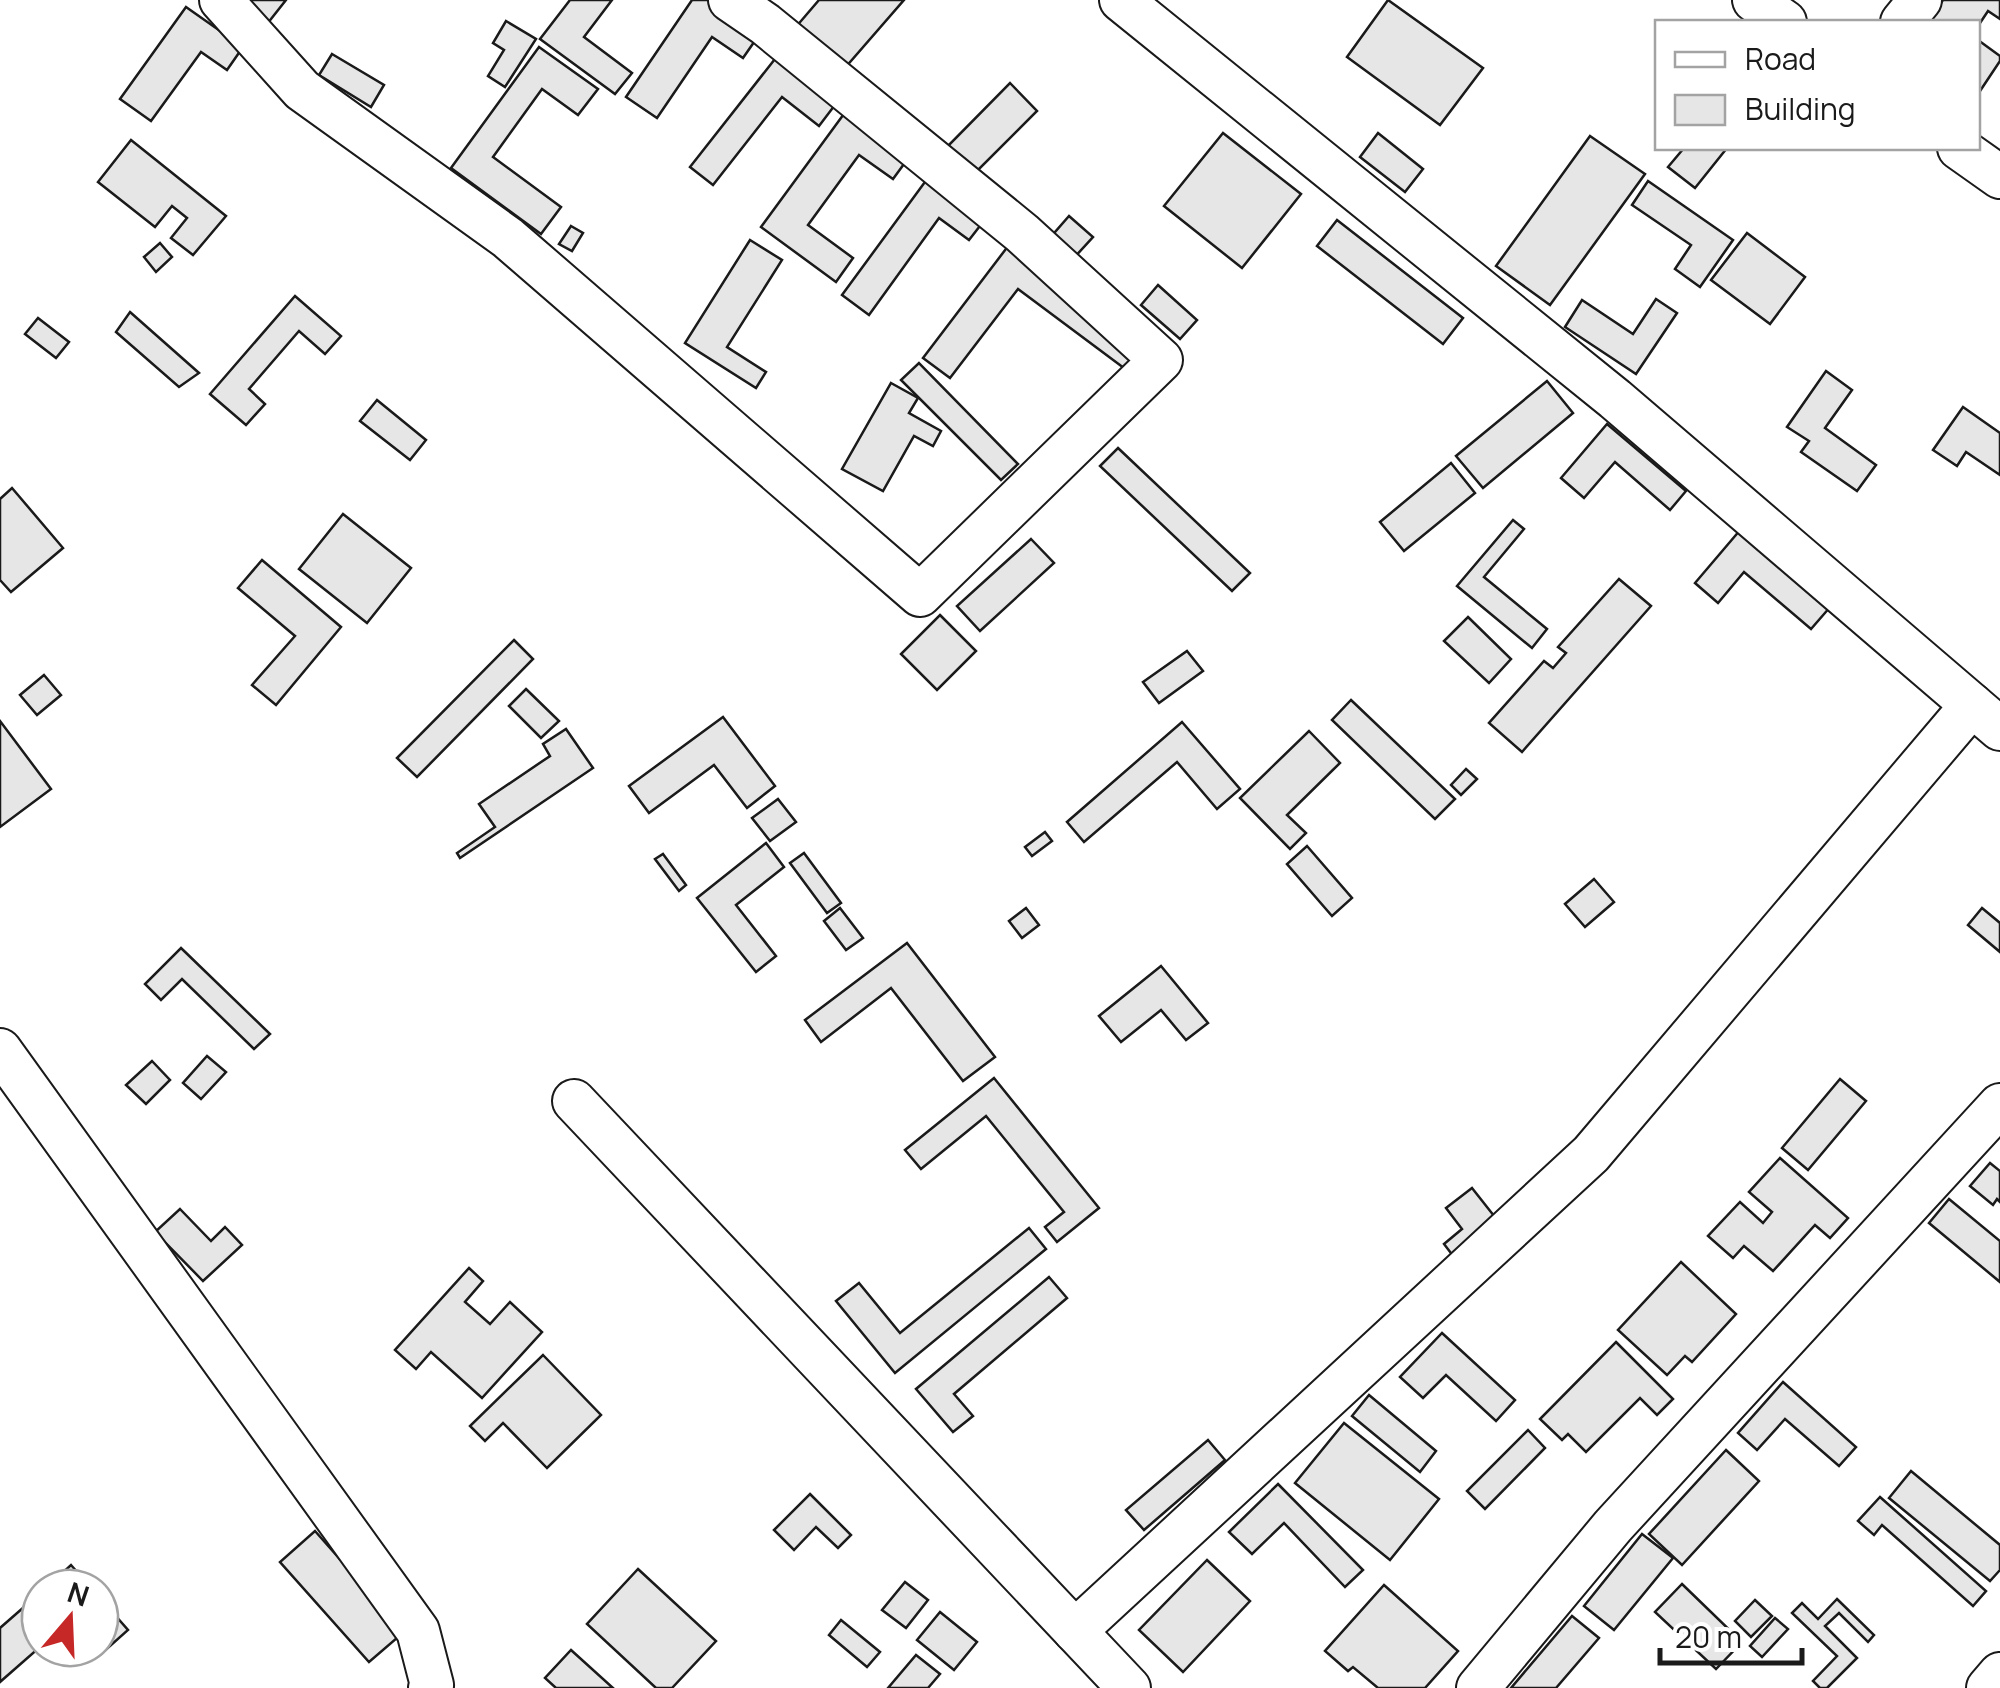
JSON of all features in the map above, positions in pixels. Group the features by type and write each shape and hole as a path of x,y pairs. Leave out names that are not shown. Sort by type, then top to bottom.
{"street":[{"path":"221,0 302,90 508,238 920,595 1162,360 1022,233 765,24 730,0"},
{"path":"1075,1632 1591,1154 1986,717 1615,399 1121,0"},
{"path":"1754,0 1782,20"},
{"path":"1904,20 1920,0"},
{"path":"1962,150 2000,177"},
{"path":"0,1050 418,1631 430,1688"},
{"path":"574,1101 1129,1688"},
{"path":"1478,1688 1613,1526 2000,1105"},
{"path":"1988,1688 2000,1674"}],"building":[{"path":"207,0 286,0 256,38"},
{"path":"570,0 612,0 584,37 632,73 615,94 540,39"},
{"path":"692,0 713,0 761,32 743,58 712,37 657,118 626,97"},
{"path":"819,0 904,0 844,69 795,28"},
{"path":"1388,0 1483,68 1440,125 1347,57"},
{"path":"1943,0 2000,0 2000,19 1988,11 1980,23 1929,20"},
{"path":"186,7 243,47 227,70 201,52 151,121 120,99"},
{"path":"506,21 536,39 505,87 488,76 504,50 493,43"},
{"path":"1980,41 2000,56 1980,91"},
{"path":"539,47 598,89 578,115 542,89 493,157 561,207 541,234 451,168"},
{"path":"782,50 841,97 819,126 782,97 713,185 690,167"},
{"path":"332,54 384,85 371,107 319,75"},
{"path":"1010,83 1037,111 968,180 941,153"},
{"path":"849,107 912,153 893,179 859,155 808,225 853,258 836,282 761,227"},
{"path":"1223,133 1301,194 1242,268 1164,206"},
{"path":"1378,133 1423,169 1405,192 1360,157"},
{"path":"1590,136 1645,174 1550,305 1496,266"},
{"path":"131,140 226,216 193,255 171,238 187,218 172,206 155,227 98,182"},
{"path":"1682,150 1725,150 1695,188 1668,167"},
{"path":"933,171 990,213 969,240 939,218 869,315 842,295"},
{"path":"1648,181 1733,240 1700,287 1675,269 1691,245 1632,205"},
{"path":"1069,216 1093,237 1072,260 1049,239"},
{"path":"1337,220 1463,318 1443,344 1317,246"},
{"path":"571,226 583,233 572,251 559,244"},
{"path":"1747,233 1805,277 1770,324 1711,280"},
{"path":"1015,237 1164,349 1140,380 1018,289 950,378 923,358"},
{"path":"750,240 782,260 727,347 766,372 756,388 685,343"},
{"path":"160,243 172,257 156,272 144,257"},
{"path":"1158,285 1197,320 1180,339 1141,305"},
{"path":"295,296 341,336 325,354 299,331 249,389 265,404 246,425 210,394"},
{"path":"1656,299 1677,313 1636,374 1565,327 1582,300 1633,334"},
{"path":"130,312 199,373 179,387 116,332"},
{"path":"38,318 69,342 56,358 25,334"},
{"path":"919,363 1018,464 1001,480 901,380"},
{"path":"1826,371 1852,390 1825,428 1876,465 1857,491 1801,452 1809,441 1787,427"},
{"path":"1547,381 1573,413 1483,488 1456,456"},
{"path":"891,383 918,398 909,413 941,431 933,446 914,436 883,491 842,469"},
{"path":"377,400 426,440 410,460 360,421"},
{"path":"1963,407 2000,433 2000,475 1966,452 1957,466 1933,450"},
{"path":"1607,424 1686,491 1670,510 1615,462 1584,498 1561,478"},
{"path":"1118,448 1250,573 1232,591 1100,466"},
{"path":"1451,463 1475,493 1404,551 1380,522"},
{"path":"12,488 63,548 11,592 0,580 0,499"},
{"path":"343,514 411,568 367,623 299,569"},
{"path":"1513,520 1524,529 1484,577 1547,629 1532,648 1457,586"},
{"path":"1741,529 1831,606 1811,629 1744,572 1718,603 1695,583"},
{"path":"1031,539 1054,563 980,631 957,606"},
{"path":"262,560 341,627 276,705 252,685 295,636 238,588"},
{"path":"1619,579 1651,606 1522,752 1489,723 1544,661 1553,668 1566,653 1558,647"},
{"path":"940,615 976,651 937,690 901,654"},
{"path":"1468,617 1511,659 1489,683 1444,641"},
{"path":"514,640 533,659 417,777 397,758"},
{"path":"1187,651 1203,671 1159,703 1143,682"},
{"path":"44,675 61,695 37,715 20,695"},
{"path":"526,689 559,721 541,738 509,706"},
{"path":"1351,700 1455,799 1435,819 1332,720"},
{"path":"723,717 775,786 747,808 714,765 649,813 629,786"},
{"path":"0,721 51,789 0,827"},
{"path":"1182,722 1240,789 1217,809 1177,762 1084,842 1067,822"},
{"path":"566,729 593,768 460,858 457,853 495,827 479,804 550,756 543,744"},
{"path":"1309,731 1340,763 1287,815 1306,833 1290,849 1240,798"},
{"path":"1466,769 1477,779 1461,795 1451,785"},
{"path":"778,799 796,822 770,841 752,818"},
{"path":"1045,832 1052,841 1032,856 1025,847"},
{"path":"766,843 784,867 736,905 776,956 756,972 697,898"},
{"path":"1307,846 1352,898 1332,916 1287,864"},
{"path":"804,853 841,903 827,913 790,863"},
{"path":"663,854 686,885 679,891 655,859"},
{"path":"1594,879 1614,902 1585,927 1565,904"},
{"path":"840,908 863,938 846,950 824,921"},
{"path":"1026,908 1039,925 1022,938 1009,921"},
{"path":"1982,908 2000,923 2000,952 1968,925"},
{"path":"907,943 995,1057 963,1081 891,988 821,1042 805,1020"},
{"path":"181,948 270,1034 254,1049 182,979 161,1000 145,984"},
{"path":"1161,966 1208,1023 1186,1040 1161,1010 1121,1042 1099,1016"},
{"path":"207,1056 226,1072 201,1099 183,1083"},
{"path":"152,1061 170,1080 146,1104 126,1085"},
{"path":"994,1078 1099,1208 1057,1242 1045,1227 1064,1212 986,1116 921,1169 905,1150"},
{"path":"1840,1079 1866,1101 1808,1170 1782,1148"},
{"path":"1780,1158 1848,1218 1830,1238 1815,1225 1773,1271 1744,1246 1733,1258 1708,1236 1740,1202 1763,1223 1772,1212 1749,1192"},
{"path":"1990,1163 2000,1171 2000,1202 1997,1199 1993,1205 1970,1186"},
{"path":"1472,1188 1502,1226 1457,1261 1444,1244 1462,1229 1446,1208"},
{"path":"1949,1199 2000,1241 2000,1282 1929,1223"},
{"path":"180,1209 211,1241 225,1227 242,1245 203,1281 155,1232"},
{"path":"1029,1228 1046,1249 895,1373 836,1301 859,1283 900,1333"},
{"path":"1681,1262 1736,1314 1692,1362 1685,1356 1667,1375 1618,1330"},
{"path":"469,1268 483,1281 465,1302 490,1324 510,1302 542,1332 482,1398 431,1352 416,1369 395,1350"},
{"path":"1049,1277 1067,1298 954,1394 973,1416 953,1432 916,1389"},
{"path":"1442,1333 1515,1400 1496,1421 1446,1375 1423,1398 1400,1377"},
{"path":"1616,1342 1673,1399 1657,1415 1640,1398 1586,1452 1568,1434 1562,1440 1540,1419"},
{"path":"543,1355 601,1415 547,1468 503,1423 485,1441 470,1426"},
{"path":"1783,1382 1856,1447 1839,1466 1785,1419 1757,1450 1738,1433"},
{"path":"1369,1395 1436,1451 1420,1472 1352,1416"},
{"path":"1344,1423 1439,1499 1390,1560 1295,1483"},
{"path":"1528,1430 1545,1448 1485,1509 1467,1491"},
{"path":"1208,1440 1225,1460 1144,1530 1126,1510"},
{"path":"1726,1450 1759,1481 1682,1565 1649,1534"},
{"path":"1911,1471 2000,1545 2000,1570 1990,1581 1889,1498"},
{"path":"1278,1484 1363,1570 1345,1587 1284,1523 1252,1554 1229,1532"},
{"path":"810,1494 851,1535 838,1548 816,1527 794,1550 774,1530"},
{"path":"1880,1497 1986,1591 1973,1606 1882,1525 1874,1535 1858,1521"},
{"path":"315,1531 404,1632 369,1662 280,1562"},
{"path":"1642,1534 1673,1558 1614,1630 1584,1606"},
{"path":"1207,1560 1250,1601 1183,1672 1139,1630"},
{"path":"638,1569 716,1641 672,1688 656,1688 587,1624"},
{"path":"905,1582 928,1600 906,1628 882,1610"},
{"path":"1682,1584 1742,1642 1716,1669 1655,1612"},
{"path":"1384,1585 1458,1651 1425,1688 1378,1688 1353,1667 1348,1671 1325,1651"},
{"path":"1837,1599 1874,1635 1868,1642 1839,1613 1825,1626 1857,1658 1827,1688 1820,1688 1813,1681 1837,1656 1792,1613 1802,1603 1818,1619"},
{"path":"1755,1600 1772,1616 1751,1637 1735,1621"},
{"path":"20,1610 20,1664 0,1682 0,1628"},
{"path":"940,1612 977,1642 954,1670 917,1640"},
{"path":"1572,1616 1599,1638 1556,1688 1511,1688"},
{"path":"1775,1618 1788,1629 1762,1657 1750,1646"},
{"path":"841,1620 880,1652 867,1667 829,1635"},
{"path":"120,1621 128,1630 120,1637"},
{"path":"571,1650 613,1688 556,1688 545,1678"},
{"path":"916,1655 940,1674 928,1688 888,1688"}]}
